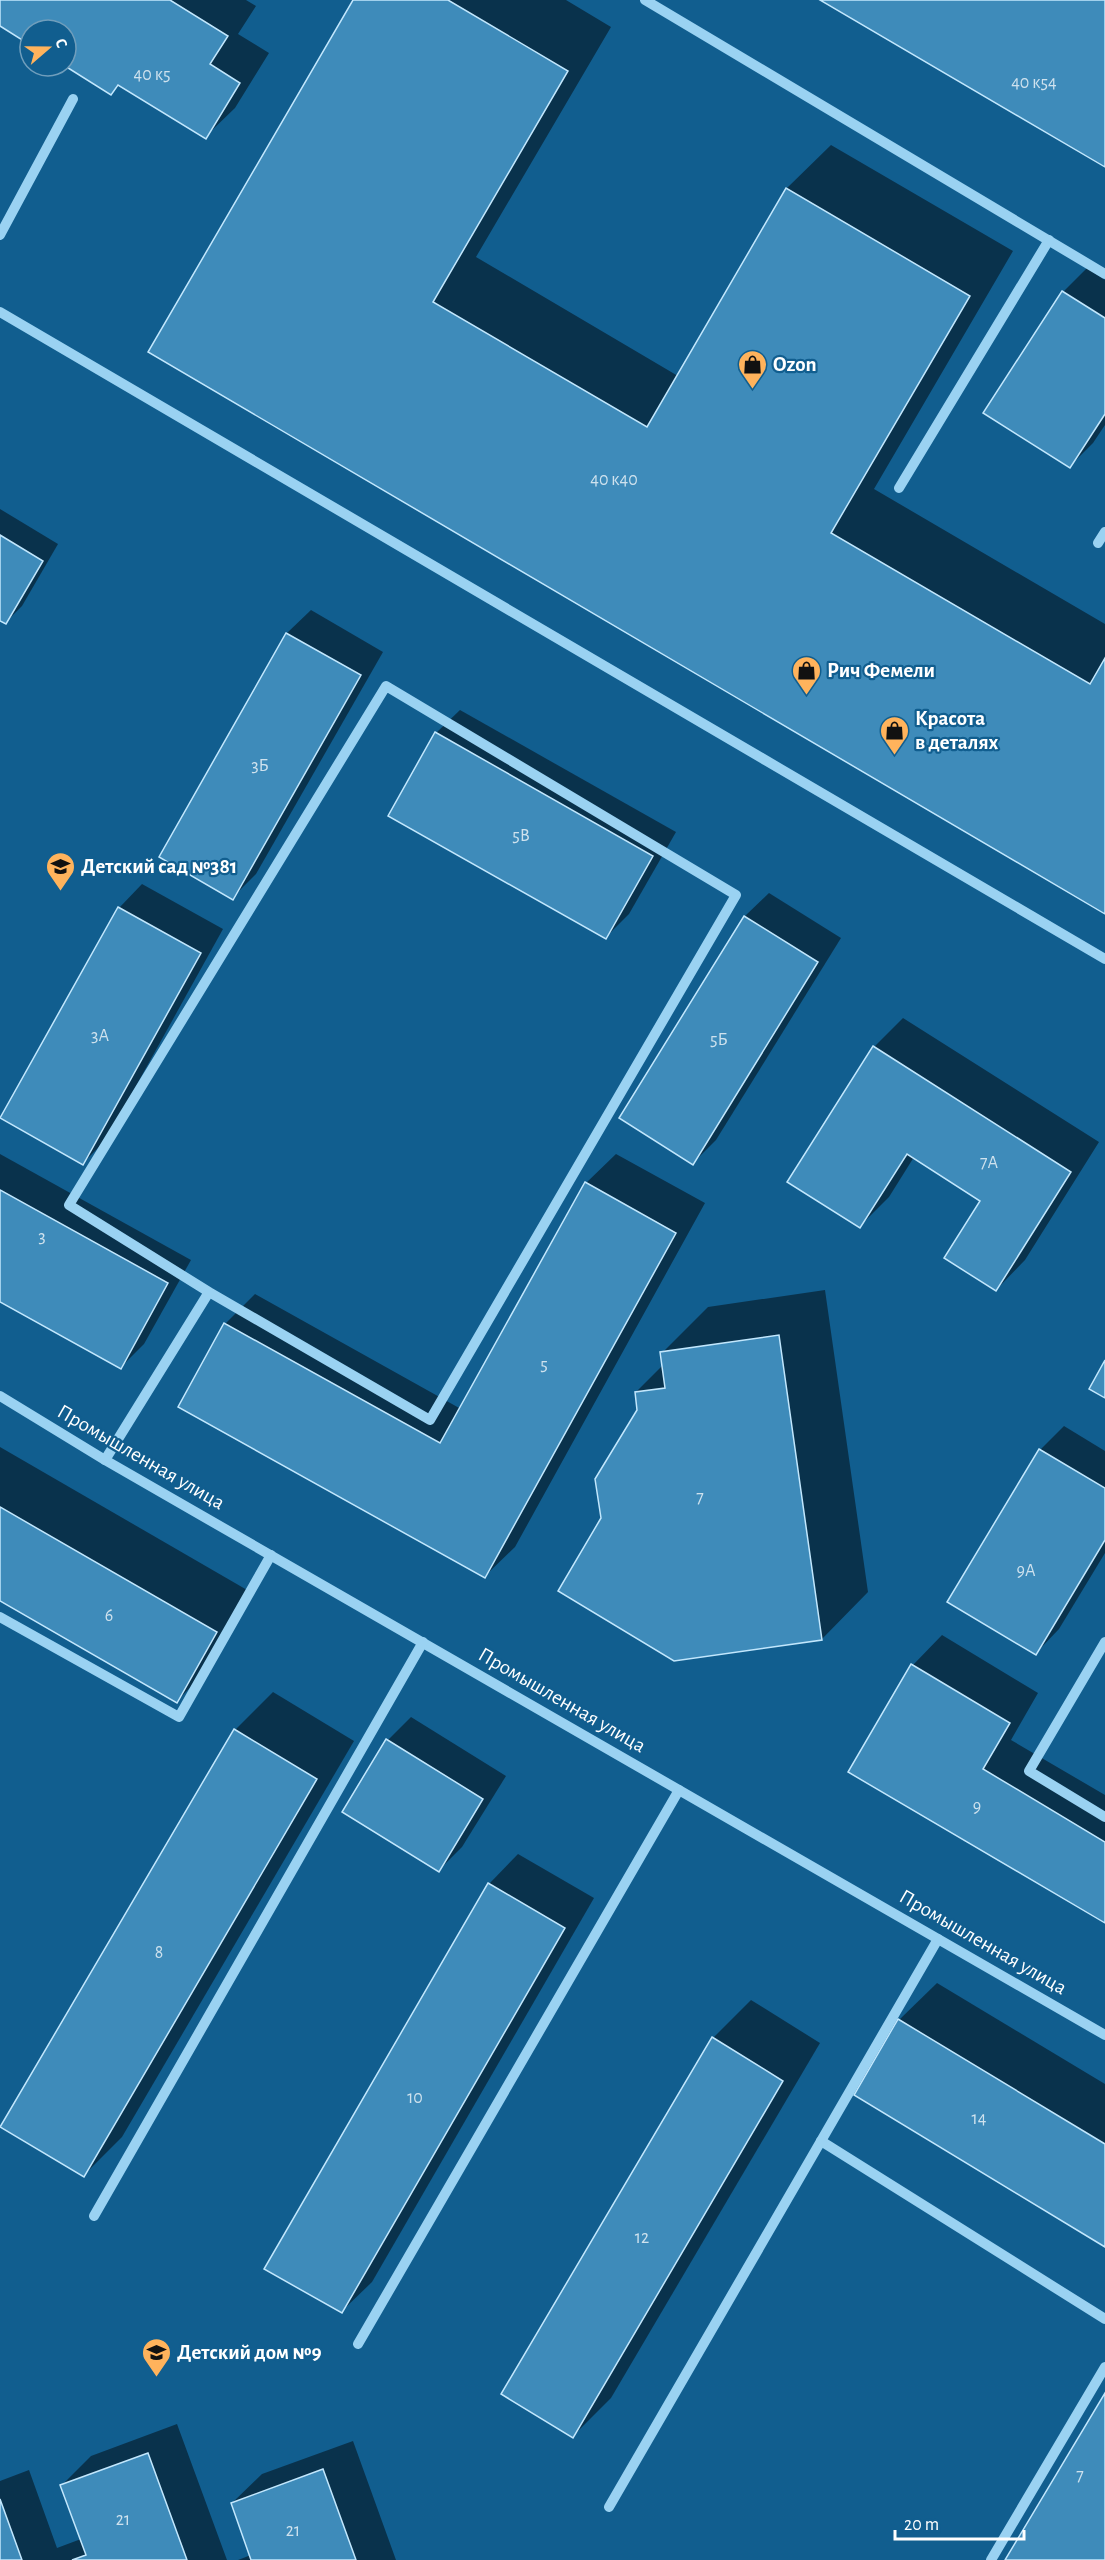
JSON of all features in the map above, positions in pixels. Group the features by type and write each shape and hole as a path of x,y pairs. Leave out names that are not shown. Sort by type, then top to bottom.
{"street":[{"path":"645,0 1105,274"},
{"path":"0,235 73,99"},
{"path":"899,488 1049,240"},
{"path":"0,312 1105,959"},
{"path":"1098,543 1105,532"},
{"path":"386,686 736,895 430,1420 209,1292 69,1205 386,686"},
{"path":"105,1460 209,1292"},
{"name":"Промышленная улица","path":"0,1396 105,1460 1105,2035"},
{"path":"0,1617 179,1717 271,1555"},
{"path":"94,2216 423,1642"},
{"path":"1105,1642 1029,1771 1105,1817"},
{"path":"358,2344 679,1790"},
{"path":"609,2507 938,1939"},
{"path":"821,2141 1105,2319"},
{"path":"991,2560 1105,2367"}],"building":[{"path":"0,0 170,0 228,36 210,64 240,83 206,139 118,85 111,95 78,74 78,18 18,18 18,37 0,26"},
{"path":"353,0 448,0 568,71 433,302 647,427 786,188 970,296 831,533 1090,684 1105,658 1105,914 148,352"},
{"path":"820,0 1105,0 1105,167"},
{"path":"1062,291 1105,318 1105,414 1070,468 983,413"},
{"path":"0,535 43,561 6,624 0,621"},
{"path":"286,633 361,675 233,900 159,857"},
{"path":"435,732 653,856 606,939 388,816"},
{"path":"118,907 201,953 83,1165 0,1118"},
{"path":"744,916 818,962 693,1165 619,1118"},
{"path":"873,1046 1071,1172 996,1291 944,1258 980,1201 907,1154 860,1228 787,1182"},
{"path":"585,1182 676,1233 485,1578 178,1407 224,1323 440,1443"},
{"path":"0,1190 168,1283 121,1369 0,1302"},
{"path":"779,1335 822,1640 674,1661 558,1591 601,1518 595,1479 637,1410 635,1392 665,1388 660,1352"},
{"path":"1105,1360 1105,1398 1089,1389"},
{"path":"1039,1449 1105,1488 1105,1540 1036,1655 947,1602"},
{"path":"0,1507 217,1632 177,1703 0,1601"},
{"path":"911,1664 1010,1723 983,1769 1105,1842 1105,1923 848,1772"},
{"path":"234,1729 317,1779 84,2177 0,2127"},
{"path":"386,1739 483,1799 439,1872 342,1812"},
{"path":"488,1883 565,1928 342,2313 264,2269"},
{"path":"898,2019 1105,2144 1105,2247 854,2095"},
{"path":"712,2037 783,2081 573,2438 501,2394"},
{"path":"1105,2393 1105,2560 1005,2560"},
{"path":"148,2453 187,2560 72,2560 86,2555 60,2485"},
{"path":"323,2469 356,2560 251,2560 231,2503"},
{"path":"0,2499 22,2560 0,2560"}],"place":[{"name":"Ozon","path":"752,390"},
{"name":"Рич Фемели","path":"806,696"},
{"name":"Красота в деталях","path":"894,756"},
{"name":"Детский сад №381","path":"60,892"},
{"name":"Детский дом №9","path":"156,2378"}]}
